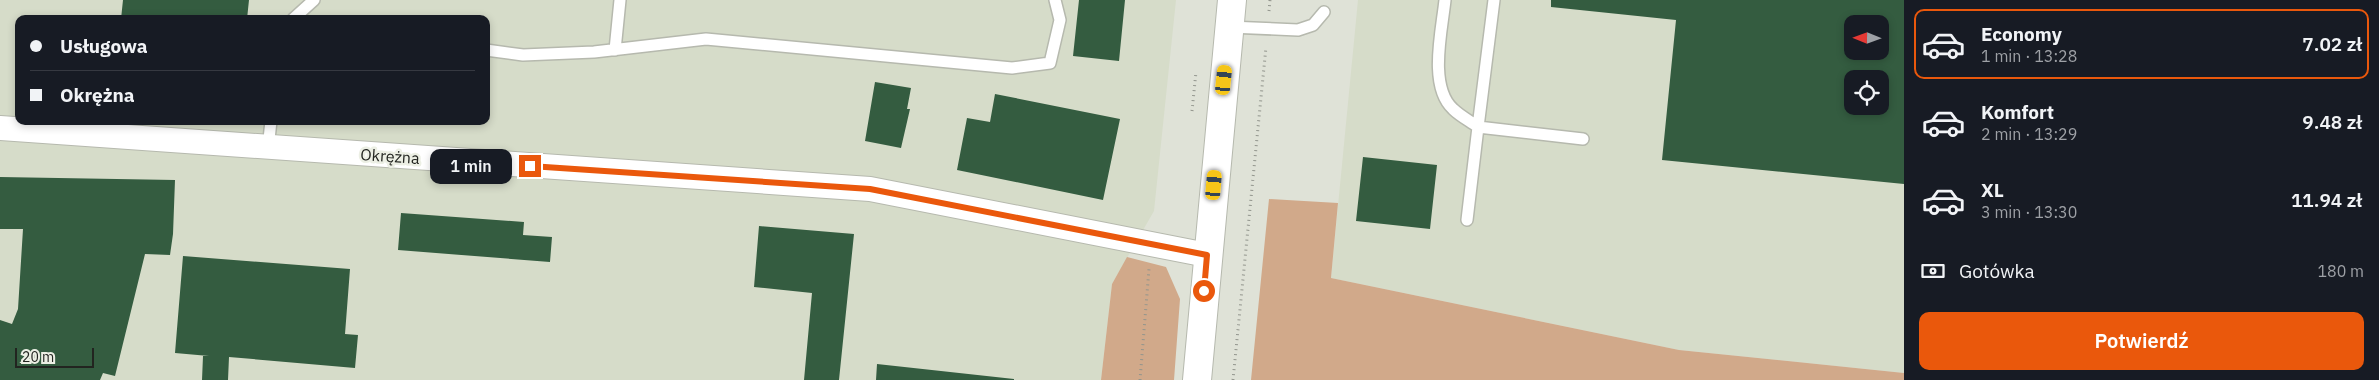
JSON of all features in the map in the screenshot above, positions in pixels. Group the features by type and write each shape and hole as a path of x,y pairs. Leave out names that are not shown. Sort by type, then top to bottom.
{"street":[{"path":"1197,380 1207,255 1232,0"},
{"name":"Okrężna","path":"0,128 870,189 1207,255"}],"lane":[{"path":"298,15 314,0"},
{"path":"615,50 620,0"},
{"path":"490,51 524,56 615,50 706,39 1012,68 1050,63 1060,20 1055,0"},
{"path":"1446,0 1438,59 1439,85 1451,108 1478,128 1583,139"},
{"path":"1468,220 1494,0"},
{"path":"1229,27 1298,30 1313,25 1324,12"},
{"path":"268,148 271,125"}],"path":[{"path":"1233,380 1270,0"},
{"path":"1140,380 1151,244"}],"shaded area":[{"path":"0,0 1176,0 1154,211 1112,284 1101,380 0,380"},
{"path":"1358,0 1904,0 1904,373 1679,350 1331,278"},
{"path":"1269,199 1338,203 1331,278 1679,350 1904,373 1904,380 1251,380"},
{"path":"1127,257 1166,267 1180,299 1174,380 1101,380 1112,284"}],"building":[{"path":"123,0 249,0 247,15 121,15"},
{"path":"1079,0 1125,0 1119,61 1073,56"},
{"path":"1551,0 1904,0 1904,184 1662,160 1676,20 1551,7"},
{"path":"875,82 911,88 907,109 910,109 901,148 865,141"},
{"path":"995,94 1120,119 1103,200 957,170 967,118 990,122"},
{"path":"1363,157 1437,165 1430,229 1356,221"},
{"path":"0,177 175,180 173,234 170,255 145,254 115,376 103,373 100,380 0,380 0,320 12,324 18,309 23,229 0,229"},
{"path":"401,213 524,222 523,235 552,237 550,262 398,250"},
{"path":"759,226 854,234 839,380 804,380 812,293 754,287"},
{"path":"183,256 350,269 345,334 358,335 355,368 229,357 228,380 202,380 203,356 209,356 175,353"},
{"path":"877,364 1014,379 1014,380 876,380"}],"route":[{"path":"530,166 870,189 1207,255 1204,291"}]}
